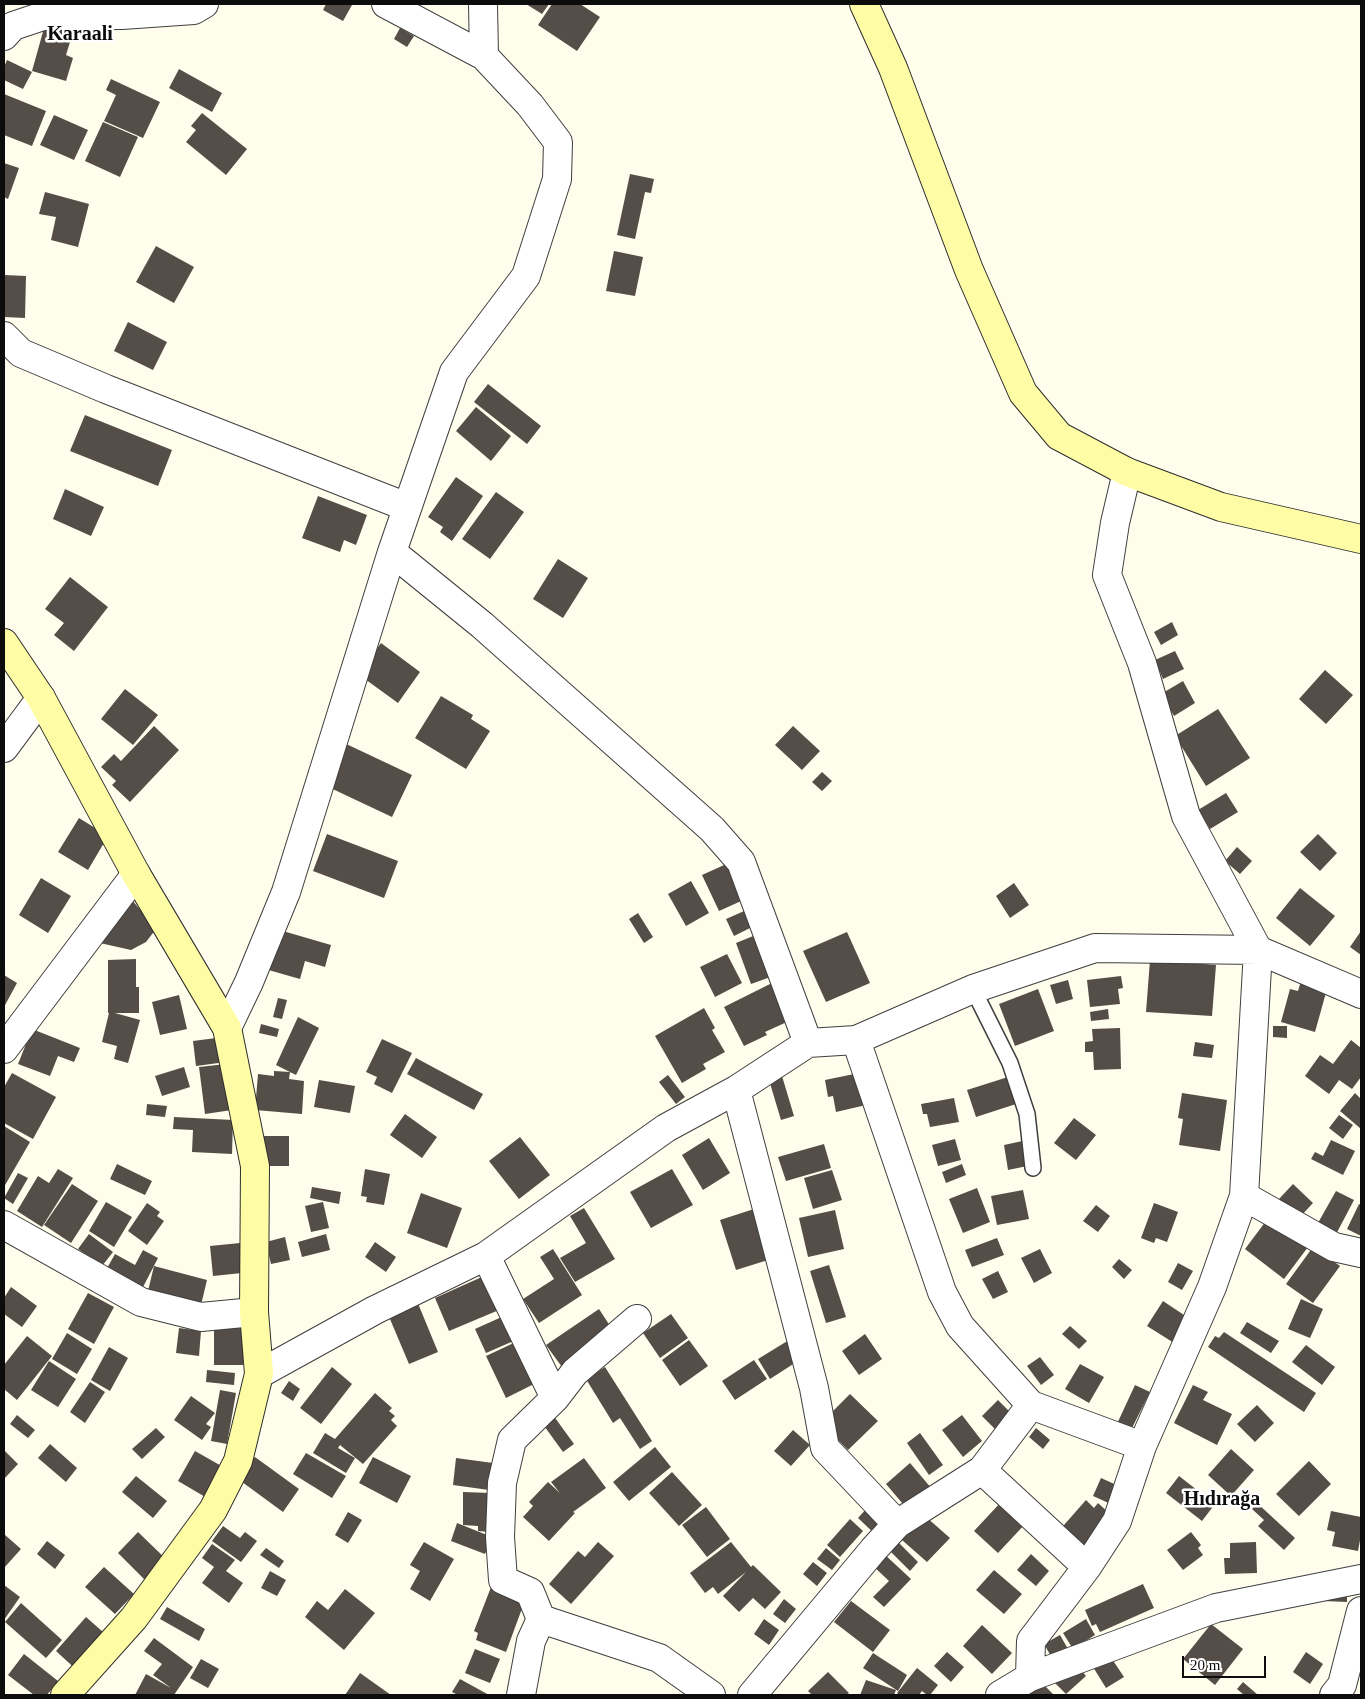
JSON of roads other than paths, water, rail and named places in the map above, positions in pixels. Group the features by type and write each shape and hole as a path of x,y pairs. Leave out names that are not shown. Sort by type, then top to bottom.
{"street":[{"path":"4,36 13,26 42,16 122,15 194,10 204,4"},
{"path":"227,1028 249,982 286,892 392,552 454,372 526,276 557,179 558,142 530,105 484,56 386,4"},
{"path":"483,4 484,56"},
{"path":"864,4 894,68 969,270 1022,393 1059,436 1127,472 1221,507 1361,539"},
{"path":"4,336 21,353 30,357 106,389 407,507"},
{"path":"1030,1677 1031,1641 1087,1567 1117,1520 1142,1446 1212,1287 1244,1196 1258,950 1186,816 1142,663 1107,575 1115,522 1127,472"},
{"path":"392,552 482,625 712,829 741,862 808,1043"},
{"path":"4,643 41,698 136,874 227,1028 255,1166 254,1312 259,1374 238,1461 213,1510 134,1618 65,1695"},
{"path":"4,748 41,698"},
{"path":"4,1049 136,874"},
{"path":"259,1374 375,1310 486,1256 666,1128 736,1090 808,1043 856,1040 973,989 1095,948 1258,950 1361,994"},
{"path":"856,1040 942,1292 960,1326 1031,1405 1142,1446"},
{"path":"736,1090 814,1388 825,1448 897,1524"},
{"path":"1244,1196 1334,1247 1361,1253"},
{"path":"4,1225 141,1302 201,1317 254,1312"},
{"path":"486,1256 555,1398"},
{"path":"521,1695 531,1641 541,1618 530,1592 503,1580 500,1537 502,1482 512,1440 555,1398 575,1372 637,1319"},
{"path":"752,1695 897,1524 982,1470 1031,1405"},
{"path":"982,1470 1087,1567"},
{"path":"1000,1695 1030,1677 1216,1608 1361,1579"},
{"path":"1334,1695 1342,1685 1361,1611"},
{"path":"541,1618 660,1658 710,1695"}],"lane":[{"path":"973,989 1010,1063 1027,1114 1033,1168"}],"district":[{"name":"Karaali","path":"80,35"},
{"name":"Hıdırağa","path":"1222,1500"}]}
